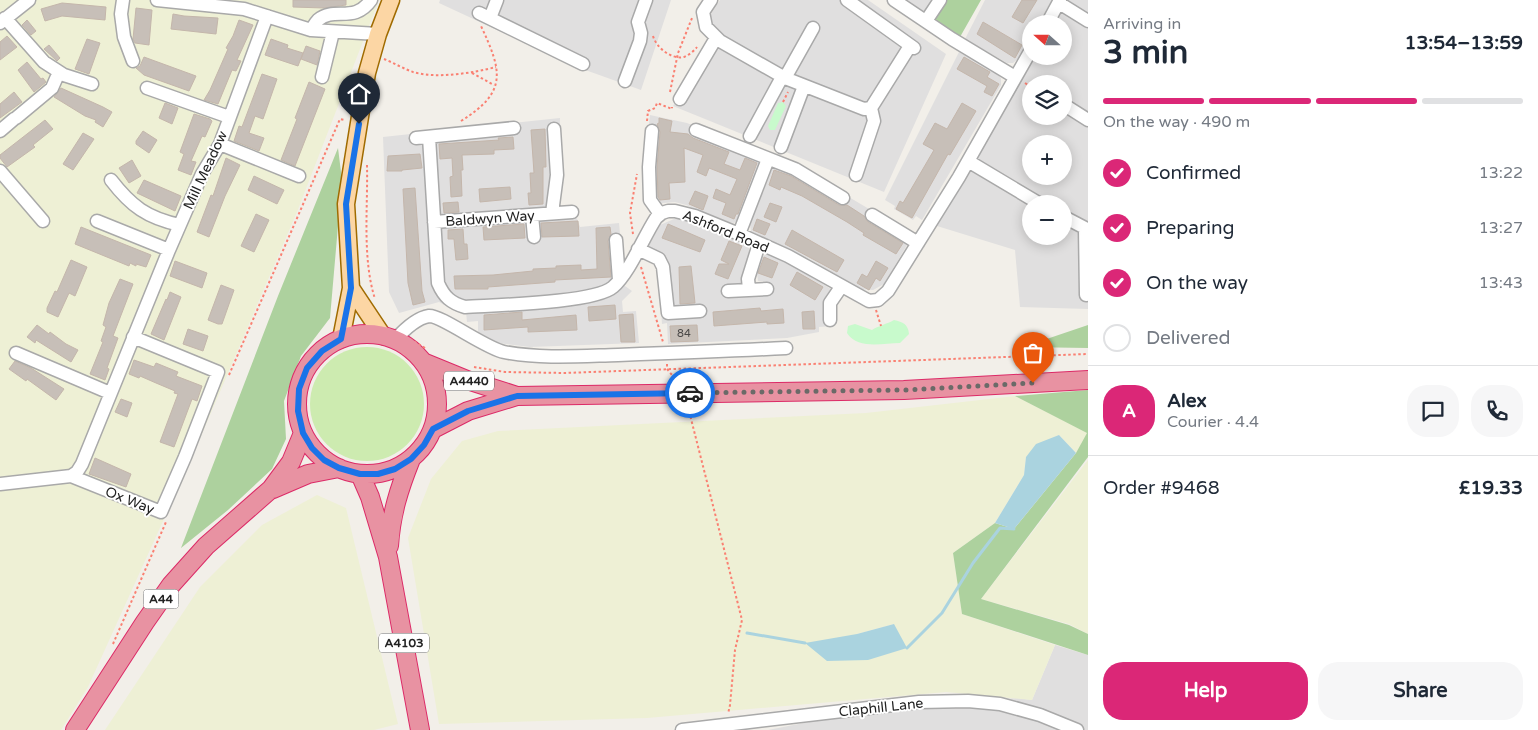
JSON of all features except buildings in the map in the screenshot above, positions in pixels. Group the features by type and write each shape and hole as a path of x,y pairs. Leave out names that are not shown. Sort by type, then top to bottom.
{"highway":[{"path":"369,334 393,336 405,346 424,355 436,394 437,412 433,429 424,445 411,459 395,469 378,474 360,474 339,468 324,460 312,448 303,433 298,404 299,389 307,368 322,351 341,339 369,334"},
{"name":"A4440","path":"424,355 467,380 517,396"},
{"name":"A4440","path":"433,429 468,411 517,396 904,390 1088,380"},
{"name":"A44","path":"75,730 171,585 206,546 271,489 291,462 303,433"},
{"name":"A4103","path":"388,557 390,525 398,492 411,459"},
{"name":"A44","path":"271,489 308,474 339,468"},
{"name":"A4103","path":"360,474 372,504 388,557 420,730"}],"main road":[{"path":"341,339 351,288 346,204 367,73 378,34 391,0"},
{"path":"351,288 393,336"}],"street":[{"path":"29,0 3,20 44,62 64,75 92,84"},
{"path":"123,0 121,14 124,37 133,61"},
{"path":"157,0 245,4 267,16 311,30 378,34"},
{"path":"311,30 321,18 358,12 366,7 371,0"},
{"path":"497,0 484,15 583,64"},
{"path":"625,80 640,41 641,33 638,22 646,0"},
{"path":"710,0 703,12 706,27 720,41 784,78 864,108 871,108"},
{"path":"847,0 910,45 871,108 874,121 856,175"},
{"path":"894,0 952,39 1016,78"},
{"path":"926,21 940,0"},
{"path":"1051,15 1059,2 1088,20"},
{"name":"Mill Meadow","path":"169,250 202,174 220,144 267,16"},
{"path":"750,136 814,28"},
{"path":"322,77 333,32"},
{"path":"680,98 713,34"},
{"path":"873,301 878,300 888,291 968,161 1023,65"},
{"path":"0,132 52,88 59,72"},
{"path":"781,147 804,86"},
{"path":"147,88 229,118"},
{"path":"1072,110 1088,120"},
{"path":"416,138 514,128"},
{"name":"Baldwyn Way","path":"434,222 552,213 557,175 554,129"},
{"path":"696,130 810,176 843,198"},
{"path":"430,137 438,283 448,300 465,307 582,298 611,289 620,280 660,214 650,200 649,167 652,131"},
{"path":"220,144 300,176"},
{"path":"739,234 768,159"},
{"path":"968,161 1025,195"},
{"path":"0,171 43,220"},
{"path":"111,180 124,197 140,210 165,222 180,225"},
{"name":"Ashford Road","path":"660,214 668,211 685,213 739,234 788,256 841,287 869,301 873,301"},
{"path":"552,213 572,212"},
{"path":"532,215 534,237"},
{"path":"872,215 918,243"},
{"path":"1072,220 1086,227 1086,296"},
{"path":"71,476 77,472 82,464 169,250 97,221"},
{"path":"616,240 620,280"},
{"path":"749,289 748,279 759,244"},
{"path":"638,248 660,259 663,268 668,313 700,311"},
{"path":"830,320 830,303 841,287"},
{"path":"728,291 767,289"},
{"path":"393,336 428,316 436,317 467,336 501,352 533,356 656,354 786,348"},
{"name":"Ox Way","path":"0,484 71,476 161,512 218,372 131,342"},
{"path":"16,353 110,393"},
{"name":"Claphill Lane","path":"682,730 919,702 968,701 1000,704 1040,715 1077,730"}],"path":[{"path":"460,122 485,104 497,77 493,52 480,23 484,15"},
{"path":"655,108 656,103 672,109 670,90 677,57 693,18"},
{"path":"653,34 654,42 660,48 677,57 685,57 713,34"},
{"path":"380,57 414,72 428,75 472,73 496,67"},
{"path":"472,73 494,85"},
{"path":"340,118 359,124"},
{"path":"366,164 368,248 371,286 376,302"},
{"path":"873,301 881,326"},
{"path":"393,336 424,355"},
{"path":"466,365 505,372 564,373 1088,354"},
{"path":"688,408 742,620 734,650 730,705 725,724"}],"shaded area":[{"path":"440,0 671,0 641,90 577,67 439,3"},
{"path":"720,0 868,0 946,54 884,192 673,106 711,41 711,14"},
{"path":"906,0 946,0 934,21"},
{"path":"985,0 1052,0 1043,15 1022,15 1022,52 1013,63 1007,63 965,39"},
{"path":"1068,0 1088,0 1088,309 1020,307 1015,250 937,226 1022,79 1022,125 1072,125 1072,75 1024,75 1030,65 1072,65 1072,15 1059,15"},
{"path":"959,52 998,75 1001,78 1001,85 922,220 916,216 913,220 894,209 895,206 885,200"},
{"path":"650,115 687,123 713,134 757,159 760,163 739,219 734,223 729,222 675,202 663,203 657,207 646,152"},
{"path":"560,118 558,208 574,210 580,227 619,223 625,286 632,291 622,301 623,312 636,311 639,343 530,347 498,343 478,332 478,321 467,322 466,312 457,312 439,302 399,313 389,292 383,137"},
{"path":"776,167 837,190 913,235 884,284 873,290 860,289 810,259 751,231 750,225 772,169"},
{"path":"680,218 746,245 749,248 744,281 739,286 726,287 726,298 768,294 768,282 758,281 757,273 762,257 770,255 792,265 842,296 834,310 835,326 819,327 819,332 787,338 668,344 667,323 662,324 658,265 643,256 660,225"},
{"path":"1055,645 1088,655 1088,730 768,730 870,710 1017,698 1032,700"}],"green space":[{"path":"0,0 379,0 297,212 192,457 88,687 61,730 0,730"},
{"path":"946,0 981,0 960,37 934,21"},
{"path":"783,102 786,106 775,130 770,130 768,126 778,103"},
{"path":"338,148 342,180 330,318 301,356 284,401 286,439 272,469 228,510 181,548 278,296"},
{"path":"894,320 908,328 909,334 900,343 864,344 858,342 847,333 848,326 855,324 872,330"},
{"path":"1088,325 1088,348 1023,347"},
{"path":"367,347 389,351 399,356 415,372 420,382 424,404 420,426 415,436 399,452 389,457 367,461 345,457 335,452 319,436 314,426 310,404 314,382 319,372 335,356 345,351"},
{"path":"1088,390 1088,457 981,599 1069,625 1088,634 1088,655 962,614 953,553 995,523 1014,529 1076,453 1087,433 1015,396"},
{"path":"1015,396 1088,433 1076,453 1059,435 1026,457 1024,475 995,523 953,553 962,614 1055,645 1032,700 946,692 647,718 439,724 408,538 431,479 462,441 498,431 866,413","holes":["894,624 827,661 857,634"]},
{"path":"1088,460 1088,634 1069,624 981,599"},
{"path":"317,495 346,508 398,724 374,730 105,730 200,587 262,525"}],"water":[{"path":"1059,435 1076,453 1014,529 995,523 1024,475 1026,457 1036,444"},
{"path":"894,624 907,648 868,660 827,661 805,643 857,634"}],"waterway":[{"path":"907,648 942,613 973,563 1000,528 1014,529"},
{"path":"747,633 805,643"}],"way so far":[{"path":"690,393 904,390 1033,383"}],"route":[{"path":"359,124 346,204 351,288 341,339 322,351 307,368 299,389 298,411 303,433 312,448 324,460 339,468 360,474 378,474 395,469 411,459 424,445 433,429 468,411 517,396 690,393"}]}
